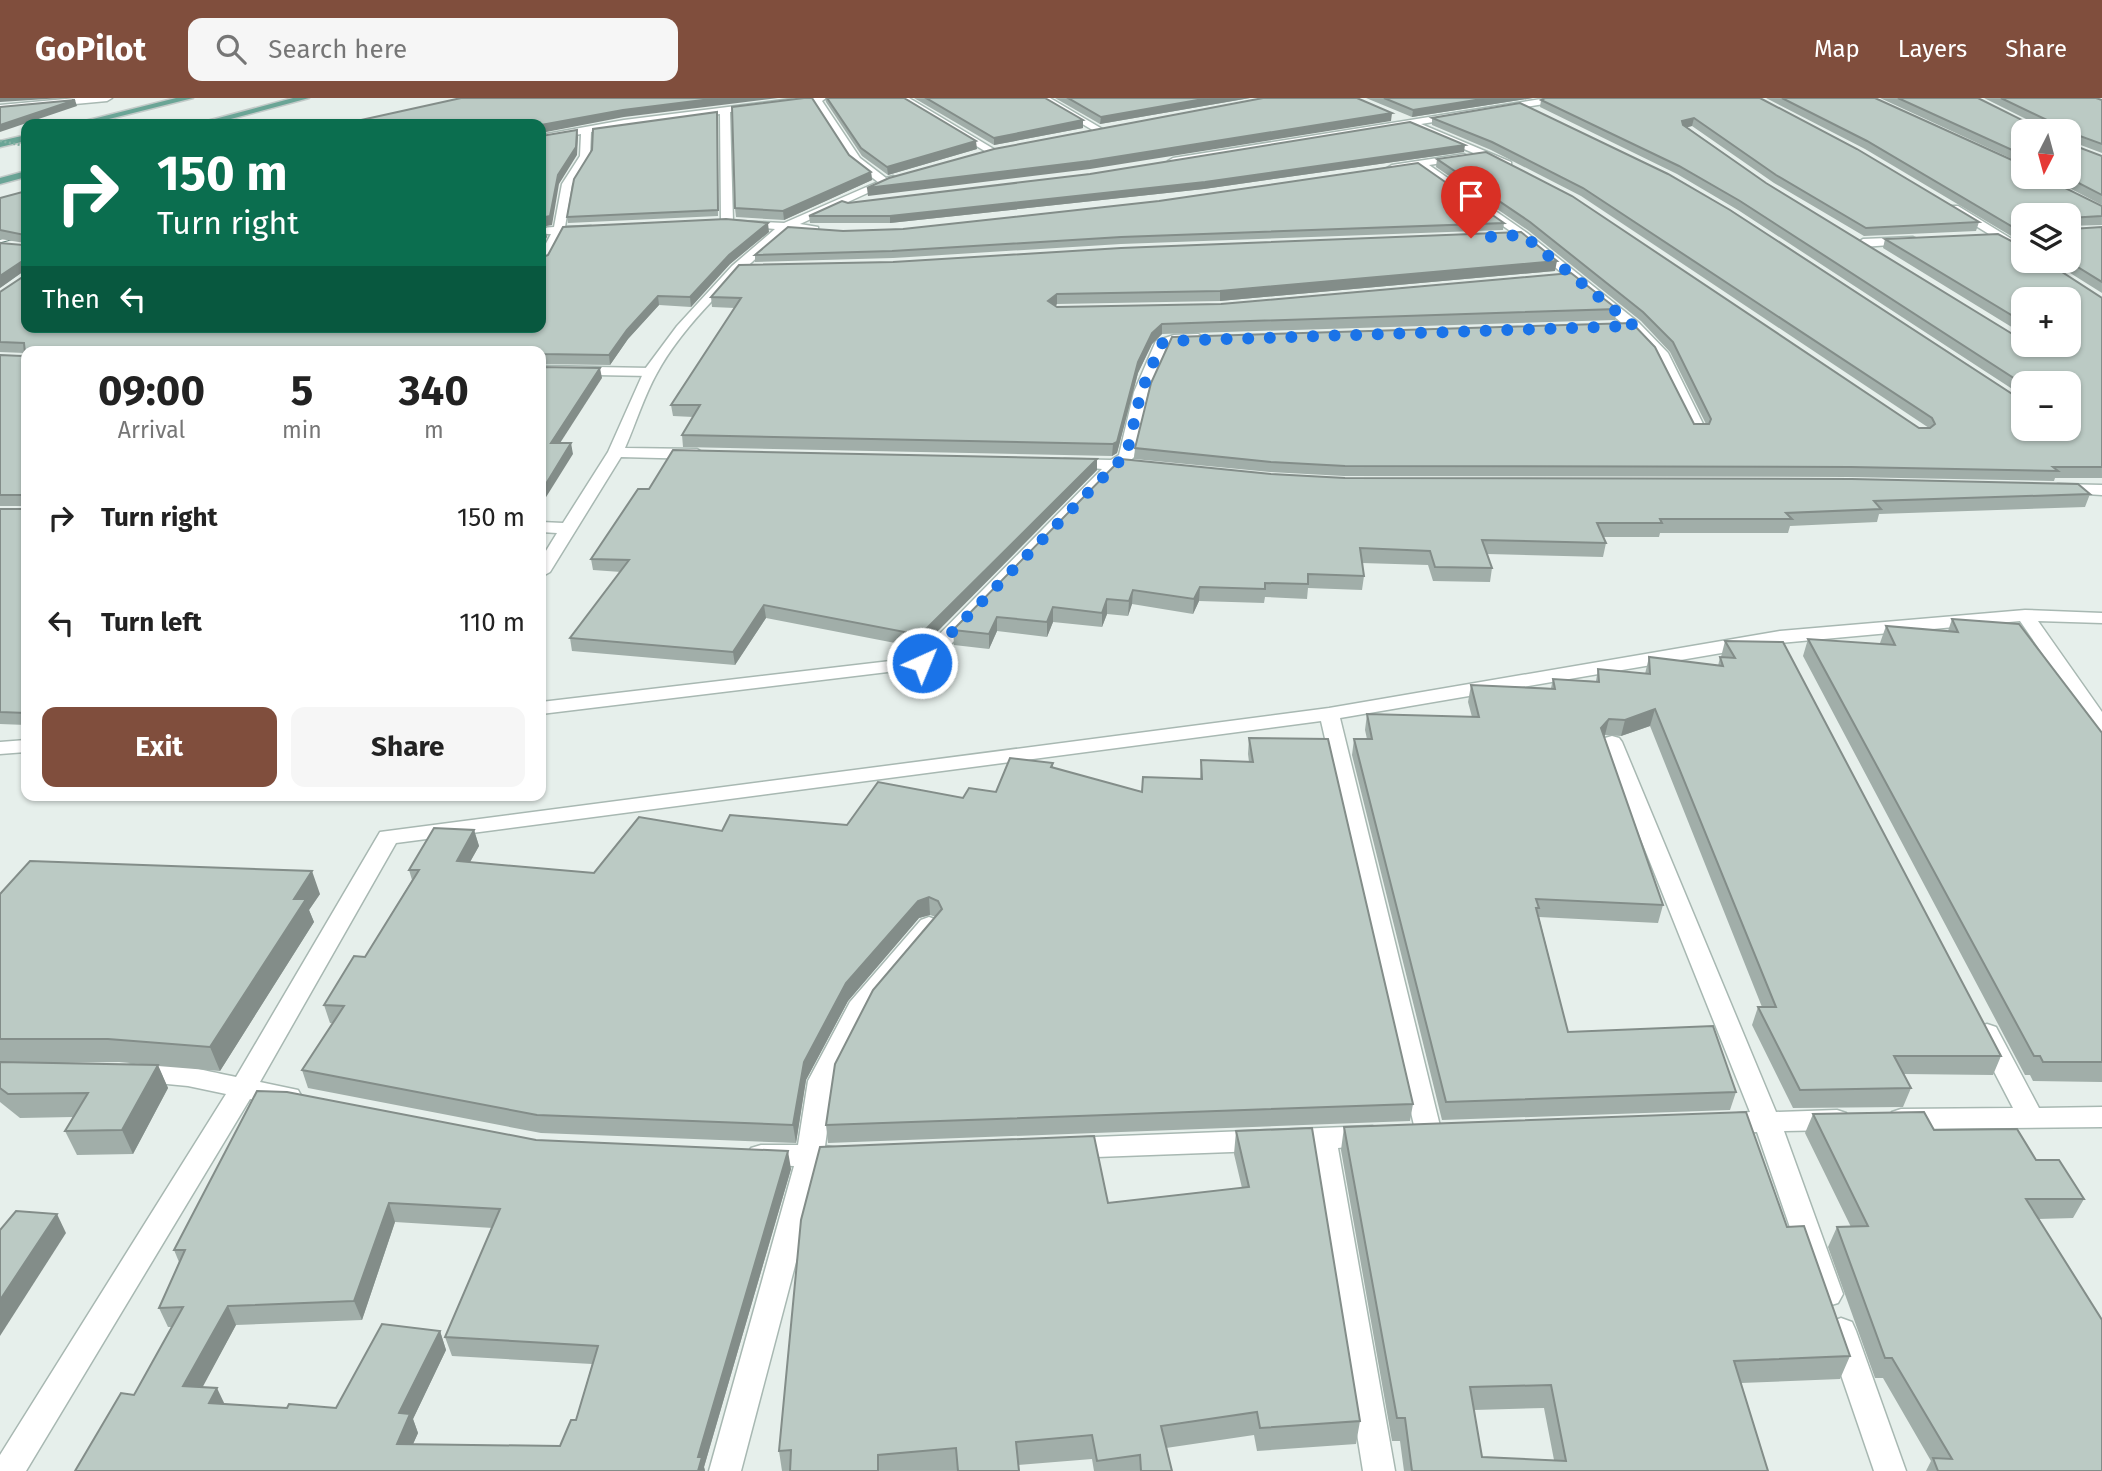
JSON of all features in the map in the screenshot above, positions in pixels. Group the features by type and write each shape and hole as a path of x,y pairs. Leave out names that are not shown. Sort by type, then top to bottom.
{"main road":[{"path":"99,119 188,98"},
{"path":"221,119 304,98"},
{"path":"0,143 21,139"},
{"path":"0,181 21,175"}],"street":[{"path":"0,108 107,98"},
{"path":"546,137 586,129 819,98 856,160 885,182"},
{"path":"902,98 992,151"},
{"path":"1043,98 1099,130"},
{"path":"1503,98 1517,104 1541,108"},
{"path":"1156,163 1517,104"},
{"path":"724,112 720,223 832,231"},
{"path":"1385,112 1520,171"},
{"path":"1086,132 1112,127"},
{"path":"546,254 559,230 567,184 585,156 586,129"},
{"path":"979,155 1006,148"},
{"path":"1379,170 1486,154"},
{"path":"1420,164 1523,235 1634,326 1661,353 1699,430"},
{"path":"546,563 615,452 650,372 736,269 785,227 885,182 912,174"},
{"path":"1944,203 2011,243"},
{"path":"835,206 862,204"},
{"path":"546,231 598,229"},
{"path":"1497,236 1523,235"},
{"path":"1851,236 1885,257"},
{"path":"1973,237 2011,236"},
{"path":"1863,243 1931,240"},
{"path":"736,269 762,269"},
{"path":"1547,278 1574,276"},
{"path":"1607,327 1634,326"},
{"path":"546,707 922,663 1116,464 1126,457 1146,379 1161,344 1167,341 1215,338"},
{"path":"546,370 650,372"},
{"path":"615,452 713,454"},
{"path":"1046,462 1167,469"},
{"path":"2035,489 2102,490"},
{"path":"546,527 566,528"},
{"path":"8,1471 243,1088 388,837 1329,714 1780,637 2025,615 2102,618"},
{"path":"2025,615 2102,726"},
{"path":"1780,637 1793,662"},
{"path":"1329,714 1429,1134"},
{"path":"1612,742 1767,1121 1890,1471"},
{"path":"0,748 21,746"},
{"path":"725,1471 810,1157 821,1081 862,1002 929,925"},
{"path":"1980,1019 2031,1117"},
{"path":"115,1073 188,1077 311,1101"},
{"path":"1700,1124 2102,1117"},
{"path":"1050,1149 1456,1133"},
{"path":"1323,1138 1379,1471"},
{"path":"729,1153 810,1157 873,1156"}],"path":[{"path":"0,143 21,145"}],"building":[{"path":"461,98 719,98 623,110 546,124 546,119 366,119"},
{"path":"812,98 849,155 871,172 783,211 735,208 732,107"},
{"path":"827,98 904,98 976,141 887,167 861,148"},
{"path":"926,98 1045,98 1083,120 994,138"},
{"path":"1068,98 1209,98 1101,117"},
{"path":"1263,98 1357,98 1392,113 1090,161 867,188 889,178 994,149"},
{"path":"1384,98 1488,98 1413,110"},
{"path":"1760,98 1857,149 1979,222 1866,228 1776,175 1694,118 1682,121 1683,125 1766,183 2011,333 2011,357 2081,357 2081,287 2011,287 2011,315 1885,239 1998,234 2011,241 2011,273 2063,273 2102,298 2102,467 2053,467 2058,471 1851,467 1345,466 1271,462 1135,448 1151,383 1172,337 1632,323 1655,347 1694,424 1709,424 1711,419 1673,342 1643,312 1530,222 1437,159 1486,152 1572,196 1919,428 1930,428 1935,424 1932,418 1583,188 1492,142 1432,118 1520,103 1668,174 1730,210 2011,393 2011,441 2081,441 2081,371 2011,371 2011,376 1740,201 1679,166 1541,100"},
{"path":"1782,98 1875,98 2011,160 2011,189 2067,189 2102,206 2102,216 2081,217 2081,203 2011,203 2011,226 1867,141"},
{"path":"1898,98 1978,98 2020,119 2011,119 2011,150"},
{"path":"2001,98 2102,100 2102,144 2081,136 2081,119 2045,119"},
{"path":"75,100 0,125 0,107"},
{"path":"717,112 718,210 567,217 574,179 592,150 593,129"},
{"path":"1410,122 1465,145 1205,182 890,216 809,216 842,201 848,203 1090,174"},
{"path":"577,130 576,147 558,175 550,216 546,217 546,135"},
{"path":"2081,148 2102,156 2102,195 2081,184"},
{"path":"1418,163 1504,223 1121,237 892,251 755,255 788,227 843,231 903,229 1159,201"},
{"path":"21,192 21,234 0,230 0,198"},
{"path":"726,219 768,223 729,255 690,297 658,296 627,330 609,355 546,354 546,346 24,346 24,343 0,342 0,292 21,278 21,333 546,333 546,256 563,227"},
{"path":"2102,227 2102,282 2081,269 2081,228"},
{"path":"1521,232 1557,261 1220,291 1057,294 1048,301 1057,307 1221,304 1571,273 1617,309 1162,324 1152,333 1138,362 1117,442 1113,444 682,435 700,405 671,405 741,298 711,297 739,265 893,262 1121,248"},
{"path":"0,243 21,245 21,262 0,276"},
{"path":"0,355 21,356 21,495 0,495"},
{"path":"546,367 600,368 551,443 571,443 546,484"},
{"path":"673,450 1097,459 920,635 764,605 733,652 570,638 629,560 591,559 638,489 649,489"},
{"path":"1121,459 1271,474 1345,478 1852,479 2078,484 2090,494 1874,501 1881,509 1786,513 1792,519 1660,519 1662,523 1597,523 1606,543 1482,540 1492,568 1435,567 1430,551 1360,548 1364,576 1308,574 1308,584 1265,583 1265,589 1200,587 1194,599 1133,590 1129,601 1107,599 1102,613 1053,607 1047,622 997,617 989,634 953,630"},
{"path":"0,509 21,509 21,713 0,712"},
{"path":"1952,619 2019,624 2102,733 2102,1062 2043,1062 2040,1056 2034,1056 1808,639 1895,645 1886,626 1958,632"},
{"path":"1725,641 1783,642 2001,1056 1894,1056 1911,1088 1800,1090 1758,1007 1776,1007 1655,709 1625,720 1609,719 1601,728 1663,905 1536,899 1539,908 1536,908 1568,1032 1713,1026 1736,1092 1446,1102 1354,739 1372,739 1367,714 1479,717 1471,685 1555,689 1553,679 1599,682 1598,669 1650,674 1649,657 1723,666 1720,657 1735,658"},
{"path":"1249,738 1328,739 1413,1104 826,1125 835,1064 873,990 942,909 938,901 929,897 918,901 846,983 804,1062 793,1125 537,1115 302,1070 344,1006 324,1005 354,956 365,957 419,870 409,870 434,828 474,830 457,861 594,873 639,817 722,831 730,815 847,825 878,782 963,798 969,788 996,792 1010,758 1053,763 1051,767 1142,792 1143,777 1202,779 1201,760 1253,762"},
{"path":"30,861 312,871 294,899 306,899 210,1047 108,1039 0,1039 0,894"},
{"path":"0,1062 158,1065 122,1130 65,1131 88,1093 8,1094 0,1088"},
{"path":"257,1091 287,1092 536,1140 788,1151 698,1457 702,1457 698,1471 75,1471 121,1393 134,1395 183,1307 159,1308 185,1250 174,1250","holes":["389,1203 500,1209 445,1337 598,1346 576,1420 571,1420 560,1446 397,1444 410,1414 399,1413 440,1331 382,1324 336,1408 289,1404 287,1408 209,1403 217,1388 183,1386 228,1306 354,1301"]},
{"path":"1746,1112 1787,1227 1804,1226 1850,1356 1734,1361 1768,1471 1412,1471 1405,1418 1397,1418 1344,1127","holes":["1551,1385 1566,1461 1482,1457 1470,1387"]},
{"path":"1924,1112 1934,1130 2017,1129 2036,1160 2059,1160 2084,1199 2026,1199 2102,1320 2102,1471 1938,1471 1933,1458 1952,1459 1892,1358 1885,1358 1837,1227 1868,1226 1813,1114"},
{"path":"1312,1128 1360,1421 1260,1428 1257,1412 1161,1426 1172,1471 1141,1471 1140,1455 1097,1461 1092,1435 1016,1442 1019,1471 958,1471 956,1448 878,1455 878,1471 790,1471 791,1450 779,1451 801,1220 820,1147 1094,1136 1108,1203 1249,1187 1236,1131"},
{"path":"16,1211 57,1214 0,1300 0,1230"}],"railway":[{"path":"0,241 21,235"}],"route":[{"path":"922,663 1116,464 1126,457 1143,386 1161,344 1167,341 1634,326 1523,235 1471,238"}]}
